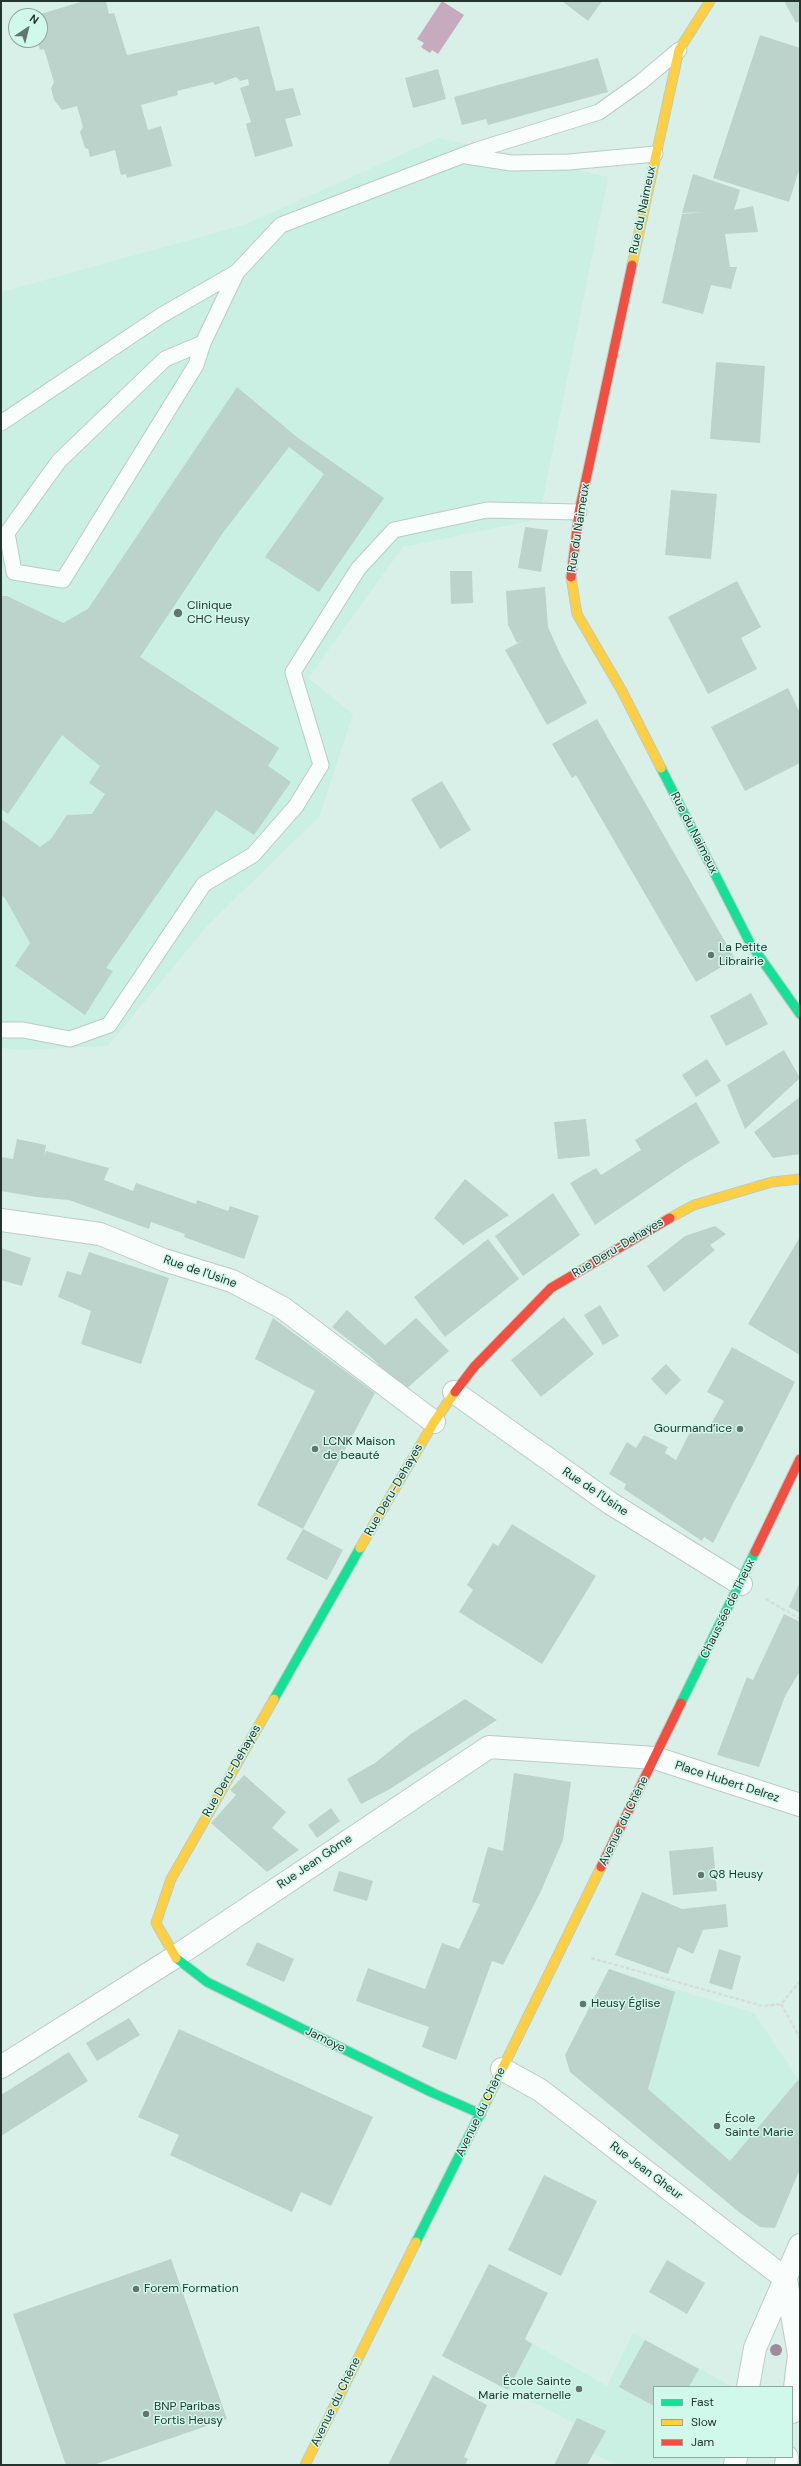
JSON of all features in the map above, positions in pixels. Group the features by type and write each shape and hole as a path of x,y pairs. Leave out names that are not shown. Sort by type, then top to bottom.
{"street":[{"name":"Rue du Naimeux","path":"710,1 679,50 655,154 579,512 571,578 577,614 622,691 750,943 800,1014"},
{"name":"Rue Deru-Dehayes","path":"175,1957 156,1923 171,1879 434,1422 454,1392 474,1367 551,1288 591,1264 694,1205 772,1182 800,1179"},
{"name":"Rue de l'Usine","path":"1,1220 100,1234 164,1260 232,1281 283,1308 434,1422"},
{"name":"Rue de l'Usine","path":"454,1392 610,1503 741,1584"},
{"name":"Chaussée de Theux","path":"654,1758 741,1584 800,1459"},
{"name":"Rue Jean Gôme","path":"1,2066 175,1957 489,1748 654,1758"},
{"name":"Place Hubert Delrez","path":"654,1758 800,1805"},
{"name":"Avenue du Chêne","path":"305,2465 373,2325 481,2114 654,1758"},
{"name":"Jamoye","path":"175,1957 207,1982 256,2007 481,2114"},
{"name":"Rue Jean Gheur","path":"502,2070 540,2090 786,2279"},
{"path":"748,2386 755,2348 800,2245"},
{"path":"786,2279 799,2355 793,2404"}],"lane":[{"path":"1,423 162,315 237,272 281,225 373,188 466,156 477,150 599,112 641,82 679,50"},
{"path":"466,156 511,163 570,162 655,154"},
{"path":"203,344 165,359 59,462 7,532 14,572 63,580 196,365 203,344 237,272"},
{"path":"1,1030 23,1030 70,1039 109,1025 204,884 253,855 296,806 320,765 293,672 358,569 394,530 487,510 579,512"}],"path":[{"path":"783,1610 800,1619"},
{"path":"561,1950 763,2006 781,2004 800,1982"},
{"path":"781,2004 800,2038"}],"shaded area":[{"path":"442,1 464,15 438,54 432,50 430,53 421,47 424,43 417,39"},
{"name":"Clinique CHC Heusy","path":"439,138 608,177 539,519 403,547 308,678 353,714 319,817 207,926 108,1046 22,1050 1,1048 1,292 244,225"},
{"name":"École Sainte Marie","path":"609,1969 754,2013 800,2082 775,2228 760,2227 739,2212 570,2072 565,2055"},
{"name":"École Sainte Marie maternelle","path":"466,2309 525,2339 607,2386 633,2333 731,2386 653,2386 653,2458 722,2458 721,2465 618,2465 593,2454 587,2465 554,2465 574,2423 442,2356"}],"building":[{"path":"84,1 106,1 109,14 114,13 127,55 259,26 276,91 293,88 301,115 285,119 293,146 255,157 246,124 251,122 240,88 249,85 248,79 240,81 236,77 215,85 213,82 177,91 178,95 141,105 148,130 161,126 172,166 127,178 126,174 121,175 115,150 90,157 88,149 85,148 80,132 83,127 77,106 62,110 54,100 51,88 54,82 44,49 40,50 39,48 48,48 48,12"},
{"path":"562,1 602,1 588,21"},
{"path":"784,1 800,1 800,21 796,23"},
{"path":"760,35 800,48 800,167 789,202 713,178"},
{"path":"598,58 608,92 488,125 486,119 462,125 454,97"},
{"path":"438,69 446,99 413,108 405,78"},
{"path":"693,174 740,190 734,210 753,206 758,232 725,234 730,267 737,267 731,289 711,285 703,314 662,303 682,214 704,212 682,213"},
{"path":"716,362 765,366 760,443 710,439"},
{"path":"237,387 298,438 384,498 319,592 265,557 324,474 289,447 222,534 140,657 279,748 268,766 291,782 254,835 216,810 106,968 113,971 85,1015 15,966 30,943 5,898 1,895 1,819 40,847 51,839 67,815 92,814 105,794 89,783 100,766 62,735 8,814 1,809 1,596 7,596 63,623 88,609"},
{"path":"671,490 717,494 711,559 665,555"},
{"path":"525,527 548,530 541,572 518,568"},
{"path":"450,571 472,571 473,603 451,604"},
{"path":"737,581 761,627 741,638 757,669 708,694 668,617"},
{"path":"545,587 548,627 561,656 587,703 547,725 505,650 524,640 517,643 508,625 506,591"},
{"path":"788,688 800,713 800,763 745,791 711,727"},
{"path":"597,719 735,959 696,982 576,775 572,778 552,744"},
{"path":"442,781 471,830 440,849 411,799"},
{"path":"751,993 768,1024 726,1046 710,1016"},
{"path":"784,1050 800,1078 745,1129 727,1085"},
{"path":"707,1059 721,1081 696,1097 682,1075"},
{"path":"800,1097 800,1154 773,1158 754,1132"},
{"path":"696,1102 720,1143 685,1164 595,1225 570,1183 596,1168 601,1175 641,1150 635,1140"},
{"path":"586,1119 590,1156 558,1159 554,1122"},
{"path":"17,1139 46,1145 44,1157 46,1151 109,1168 104,1180 133,1191 136,1183 196,1204 197,1200 228,1211 230,1206 259,1216 244,1259 184,1237 185,1234 151,1222 149,1229 69,1200 36,1197 1,1191 1,1157 13,1159"},
{"path":"465,1179 509,1215 463,1245 434,1218"},
{"path":"553,1193 580,1235 523,1276 495,1236"},
{"path":"715,1226 726,1234 710,1245 715,1250 664,1292 647,1266 685,1236"},
{"path":"800,1237 800,1355 748,1324"},
{"path":"488,1239 519,1279 445,1337 414,1297"},
{"path":"1,1248 31,1258 22,1286 1,1280"},
{"path":"89,1252 169,1278 141,1364 81,1344 91,1311 58,1297 67,1271 81,1275"},
{"path":"600,1305 619,1336 603,1345 584,1315"},
{"path":"347,1310 385,1345 416,1318 449,1351 404,1391 372,1358 332,1327"},
{"path":"564,1317 594,1354 541,1397 511,1360"},
{"name":"LCNK Maison de beauté","path":"273,1318 375,1393 303,1529 257,1505 315,1391 255,1359"},
{"path":"732,1347 795,1382 713,1543 704,1537 702,1541 624,1489 626,1484 609,1474 627,1442 636,1448 644,1435 668,1447 665,1453 676,1460 694,1424 707,1431 724,1401 707,1392"},
{"path":"666,1364 681,1380 666,1395 651,1379"},
{"path":"512,1524 596,1576 542,1664 459,1612 473,1590 467,1585 493,1543 498,1546"},
{"path":"303,1529 343,1550 327,1580 286,1559"},
{"path":"800,1582 800,1613 789,1607"},
{"path":"784,1614 800,1622 800,1671 785,1696 759,1767 717,1755 747,1677 753,1680"},
{"path":"465,1699 497,1720 390,1789 361,1804 347,1779 375,1763 411,1734"},
{"path":"514,1773 571,1782 563,1840 541,1891 503,1965 492,1961 456,2060 422,2047 429,2027 356,2001 368,1968 425,1989 442,1943 459,1949 480,1904 472,1902 488,1847 503,1851"},
{"path":"244,1775 286,1812 272,1828 299,1850 267,1872 211,1823 236,1795 230,1790"},
{"path":"331,1808 340,1821 317,1838 308,1825"},
{"path":"713,1847 717,1891 673,1895 669,1851"},
{"path":"339,1871 373,1881 367,1901 333,1891"},
{"path":"642,1892 682,1909 726,1904 728,1927 703,1930 693,1954 678,1947 668,1974 615,1955"},
{"path":"257,1942 294,1959 284,1982 246,1965"},
{"path":"719,1949 741,1956 732,1990 709,1983"},
{"path":"609,1969 675,1992 648,2089 730,2161 798,2080 800,2082 800,2169 775,2228 760,2227 739,2212 570,2072 565,2055"},
{"path":"129,2018 140,2035 97,2061 86,2043"},
{"path":"179,2029 373,2117 331,2206 301,2192 292,2212 170,2155 179,2135 138,2117"},
{"path":"69,2052 88,2081 1,2136 1,2095"},
{"path":"544,2175 597,2201 561,2276 508,2250"},
{"path":"171,2259 227,2419 93,2465 66,2465 13,2314"},
{"path":"667,2260 705,2283 687,2314 649,2292"},
{"path":"489,2264 548,2293 525,2339 532,2344 508,2390 442,2356"},
{"path":"645,2340 699,2369 690,2386 653,2386 653,2405 619,2387"},
{"path":"433,2375 487,2405 464,2457 468,2459 465,2465 388,2465"},
{"path":"577,2418 606,2431 587,2465 554,2465"}],"traffic: fast":[{"path":"661,768 750,943 800,1014"},
{"path":"274,1699 360,1548"},
{"path":"681,1703 755,1552"},
{"path":"176,1958 207,1982 433,2093 481,2114"},
{"path":"416,2242 487,2100"}],"traffic: slow":[{"path":"632,265 679,50 710,1"},
{"path":"571,577 577,614 622,691 661,768"},
{"path":"670,1218 694,1205 772,1182 800,1179"},
{"path":"360,1548 434,1422 455,1392"},
{"path":"176,1958 156,1923 171,1879 274,1699"},
{"path":"487,2100 601,1867"},
{"path":"305,2465 416,2242"}],"traffic: jam":[{"path":"571,577 579,512 632,265"},
{"path":"455,1392 474,1367 551,1288 670,1218"},
{"path":"755,1552 800,1459"},
{"path":"601,1867 681,1703"}],"place":[{"name":"Clinique CHC Heusy","path":"178,613"},
{"name":"La Petite Librairie","path":"711,955"},
{"name":"Gourmand’ice","path":"740,1429"},
{"name":"LCNK Maison de beauté","path":"315,1449"},
{"name":"Q8 Heusy","path":"701,1875"},
{"name":"Heusy Église","path":"583,2004"},
{"name":"École Sainte Marie","path":"717,2126"},
{"name":"Forem Formation","path":"136,2289"},
{"name":"École Sainte Marie maternelle","path":"579,2389"},
{"name":"BNP Paribas Fortis Heusy","path":"146,2414"}]}
